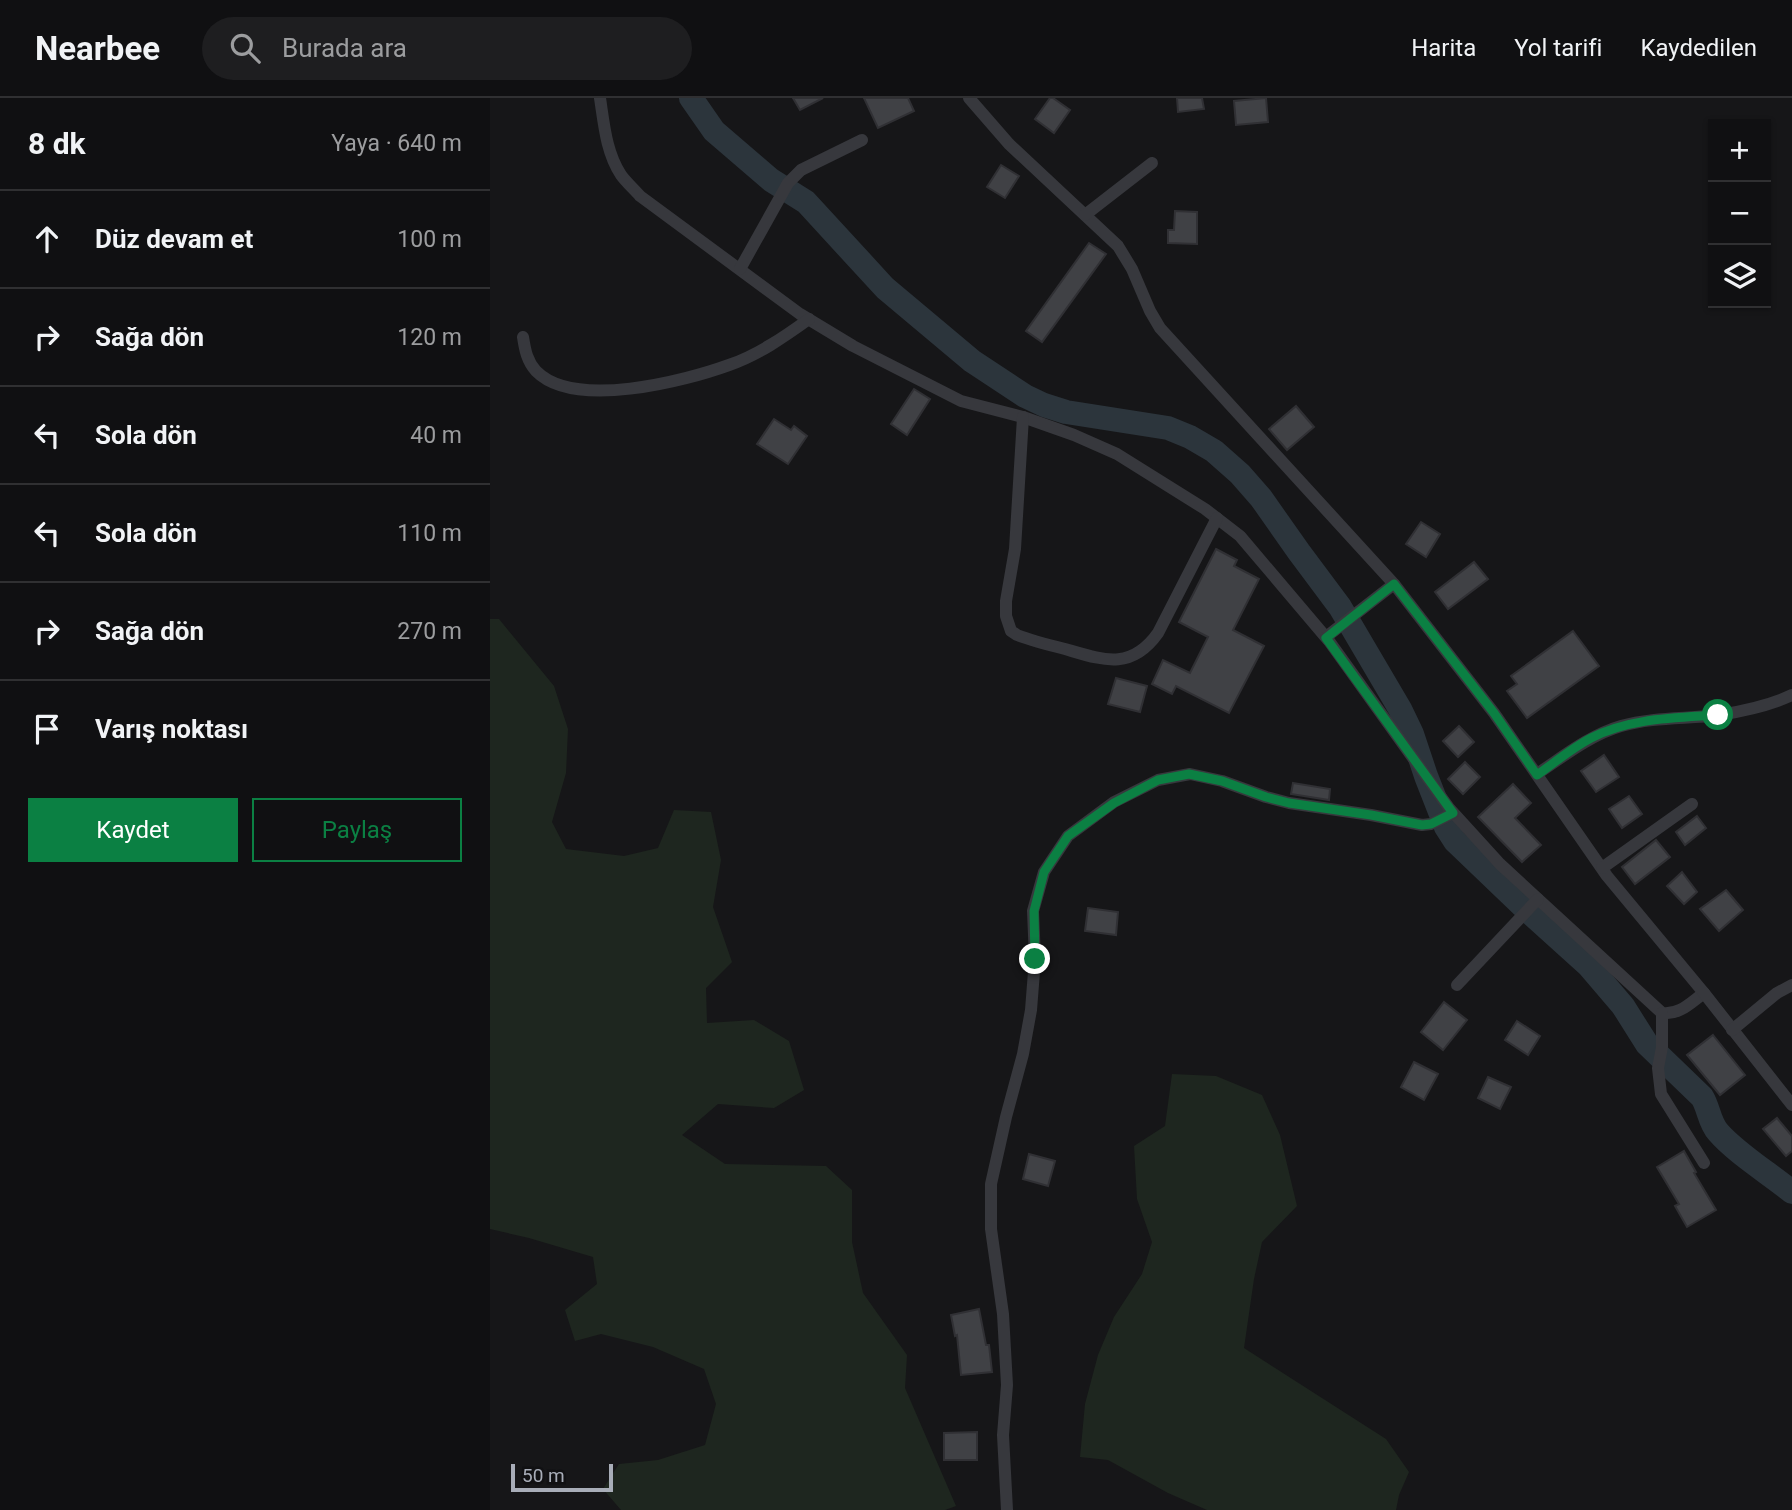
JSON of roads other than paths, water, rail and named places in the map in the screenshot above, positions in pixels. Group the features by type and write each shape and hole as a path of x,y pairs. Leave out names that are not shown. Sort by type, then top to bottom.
{"street":[{"path":"600,98 612,157 622,175 640,196 809,319 853,346 961,401 1023,417 1117,454 1194,502 1240,536 1326,638 1453,813 1500,864 1662,1013 1672,1014 1679,1011 1704,993"},
{"path":"969,98 1009,144 1118,246 1160,328 1394,584 1494,713 1602,868 1792,1105"},
{"path":"740,269 788,183 802,170 862,140"},
{"path":"1086,215 1152,163"},
{"path":"523,337 527,357 537,372 555,384 598,391 680,380 730,365 787,335 809,319"},
{"path":"1023,417 1015,550 1006,609 1008,626 1017,635 1101,659 1120,659 1144,650 1158,634 1217,518"},
{"path":"1326,638 1394,584"},
{"path":"1537,775 1590,738 1621,726 1658,719 1718,715 1773,704 1792,695"},
{"path":"1007,1510 1003,1435 1007,1385 1003,1314 991,1229 991,1184 1031,1010 1035,959 1034,911 1044,872 1068,836 1114,803 1158,780 1189,774 1222,781 1289,803 1422,825 1431,824 1453,813"},
{"path":"1602,868 1692,804"},
{"path":"1457,985 1538,898"},
{"path":"1732,1030 1777,993 1792,985"},
{"path":"1662,1013 1662,1047 1658,1068 1661,1094 1704,1163"}],"waterway":[{"path":"691,98 714,131 771,180 806,202 885,288 972,361 1025,396 1044,405 1066,412 1168,428 1190,437 1214,451 1240,474 1261,498 1340,607 1400,709 1412,734 1446,827 1455,841 1588,965 1623,1006 1647,1044 1702,1097 1713,1124 1725,1140 1792,1192"}]}
